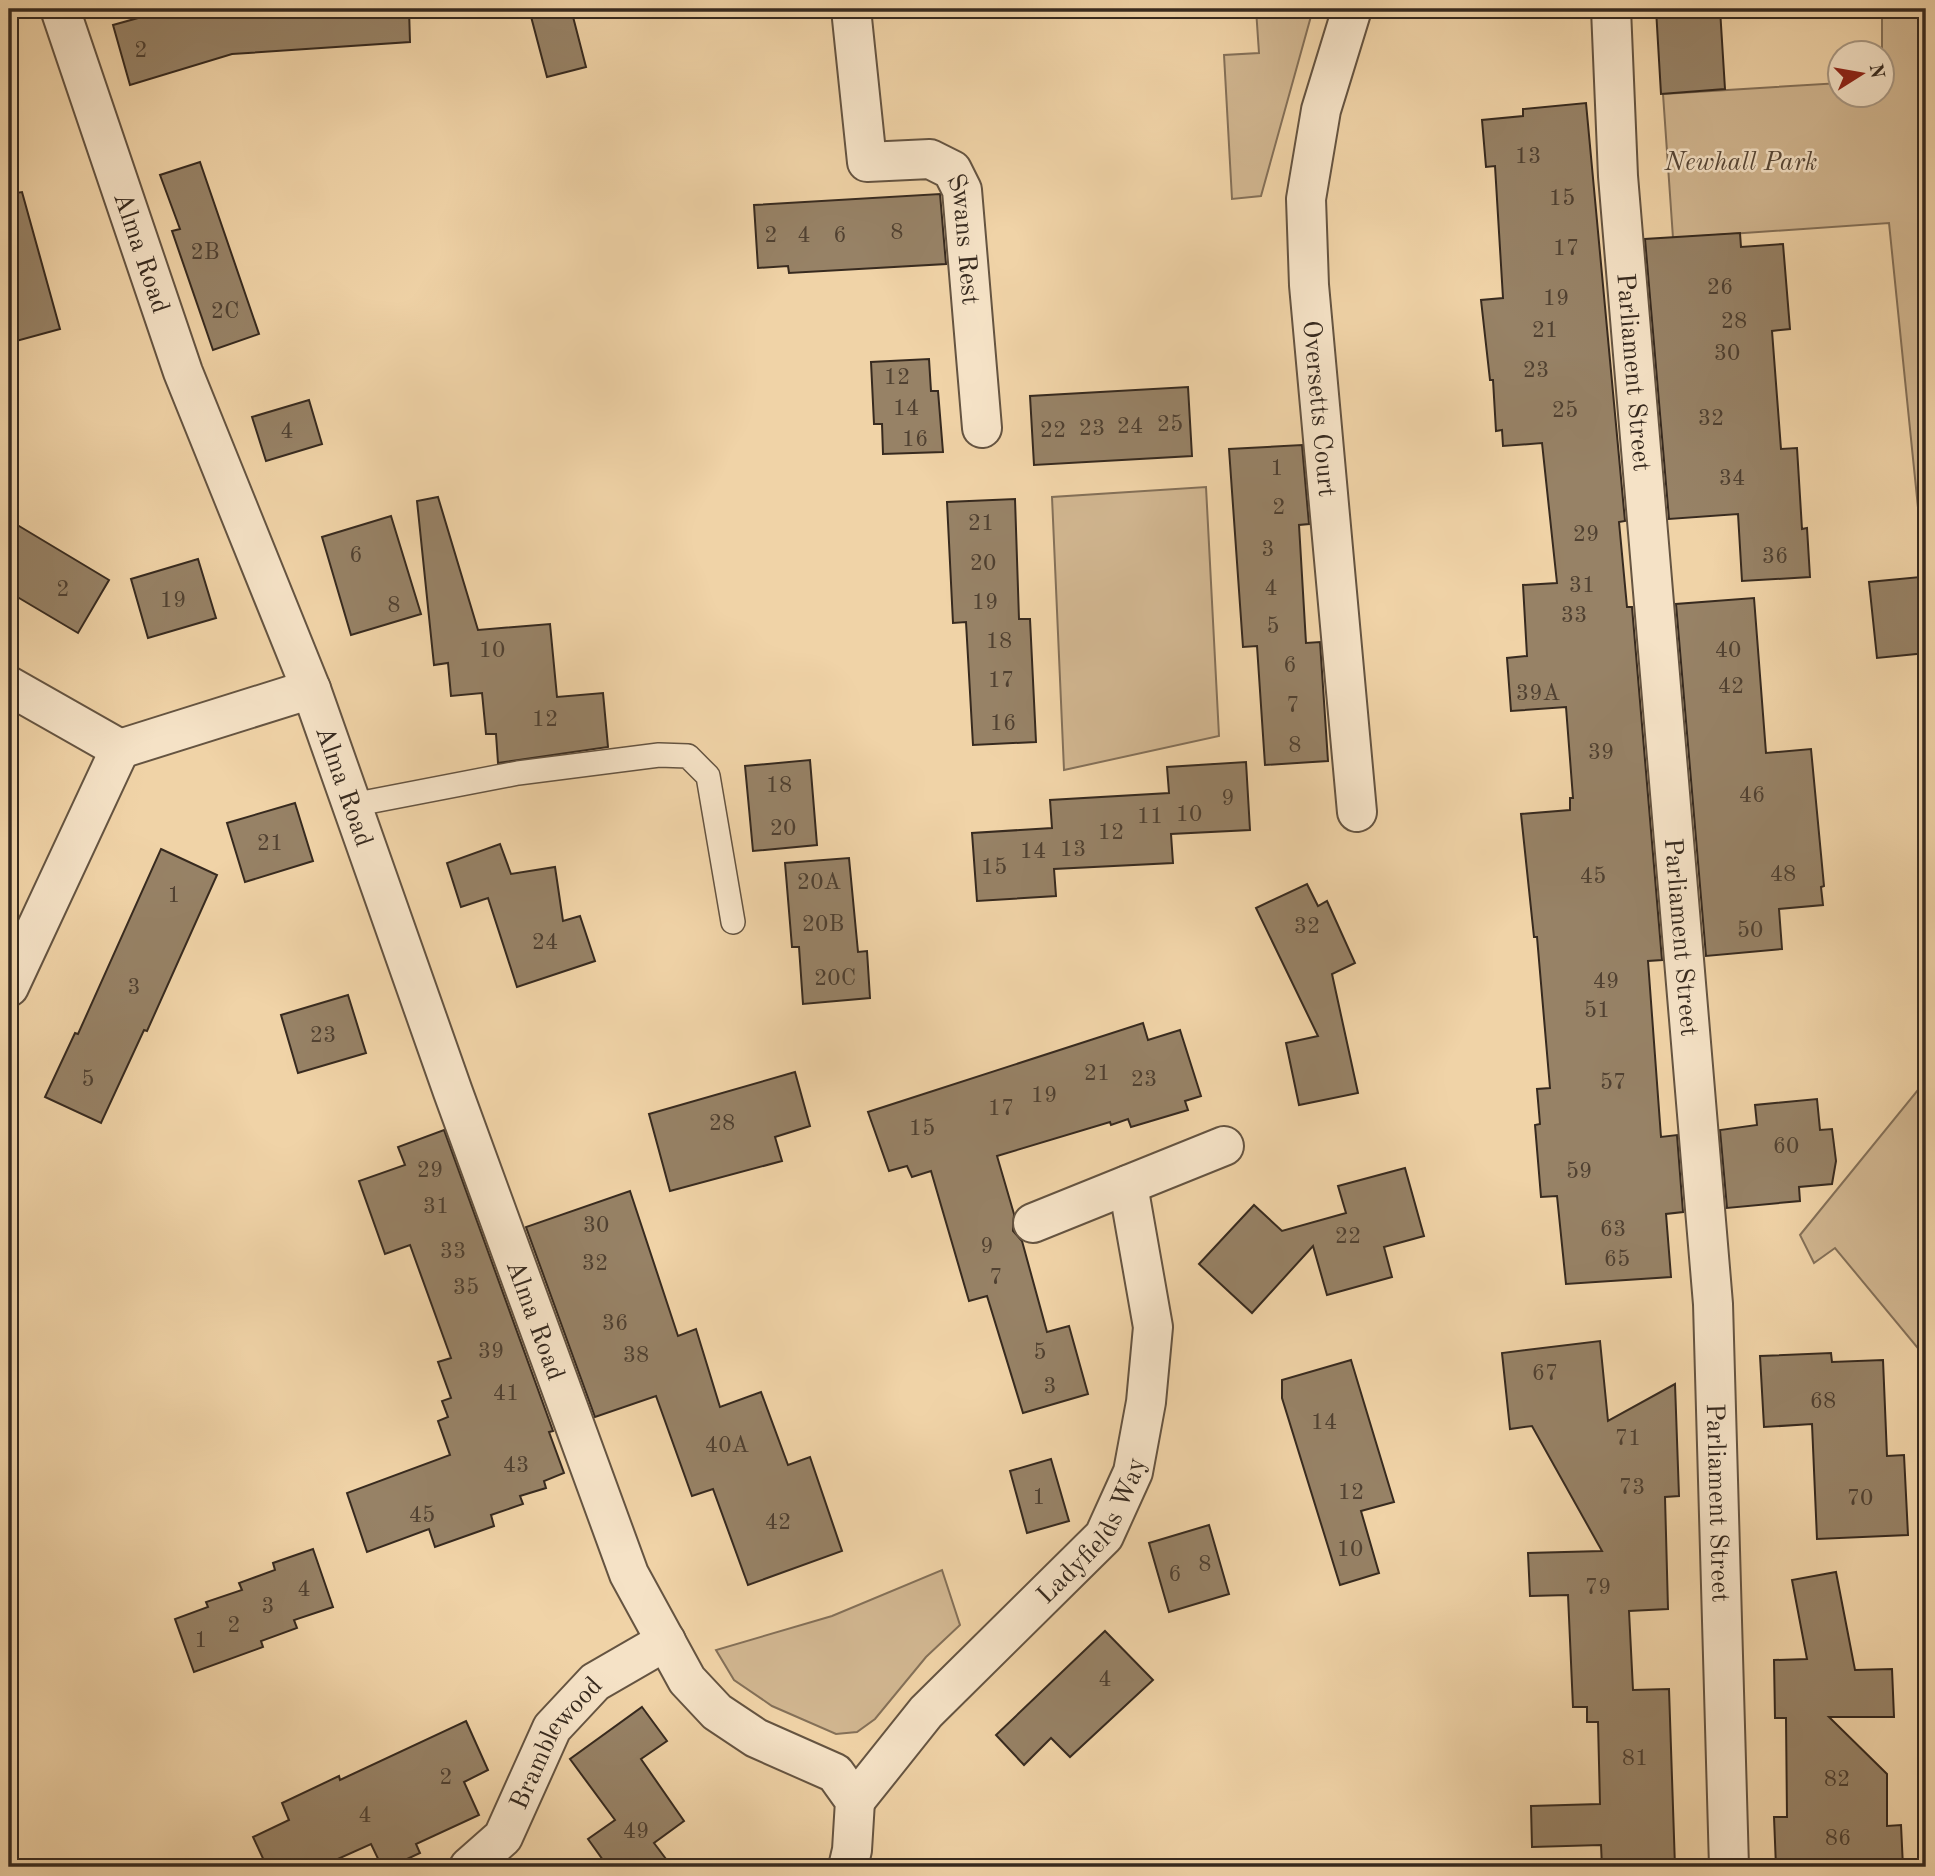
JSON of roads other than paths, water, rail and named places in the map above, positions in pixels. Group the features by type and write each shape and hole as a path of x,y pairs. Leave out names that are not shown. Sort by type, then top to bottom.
{"street":[{"name":"Alma Road","path":"60,9 183,372 311,689 453,1092 629,1574 687,1680 717,1712 756,1738 835,1773 855,1801"},
{"name":"Swans Rest","path":"851,9 867,162 930,159 951,170 962,190 982,428"},
{"name":"Oversetts Court","path":"1352,9 1321,110 1306,199 1310,294 1357,812"},
{"name":"Parliament Street","path":"1611,9 1618,176 1713,1304 1729,1867"},
{"path":"9,687 120,749 311,689"},
{"path":"9,987 120,749"},
{"path":"1033,1223 1224,1146"},
{"name":"Ladyfields Way","path":"855,1801 926,1712 1104,1536 1133,1472 1146,1402 1153,1327 1128,1185"},
{"name":"Bramblewood","path":"469,1867 503,1838 552,1728 595,1682 666,1641"},
{"path":"848,1867 852,1850 855,1801"}],"lane":[{"path":"352,805 518,773 659,755 688,756 708,776 733,922"}],"park label":[{"name":"Newhall Park","path":"1741,161"}]}
